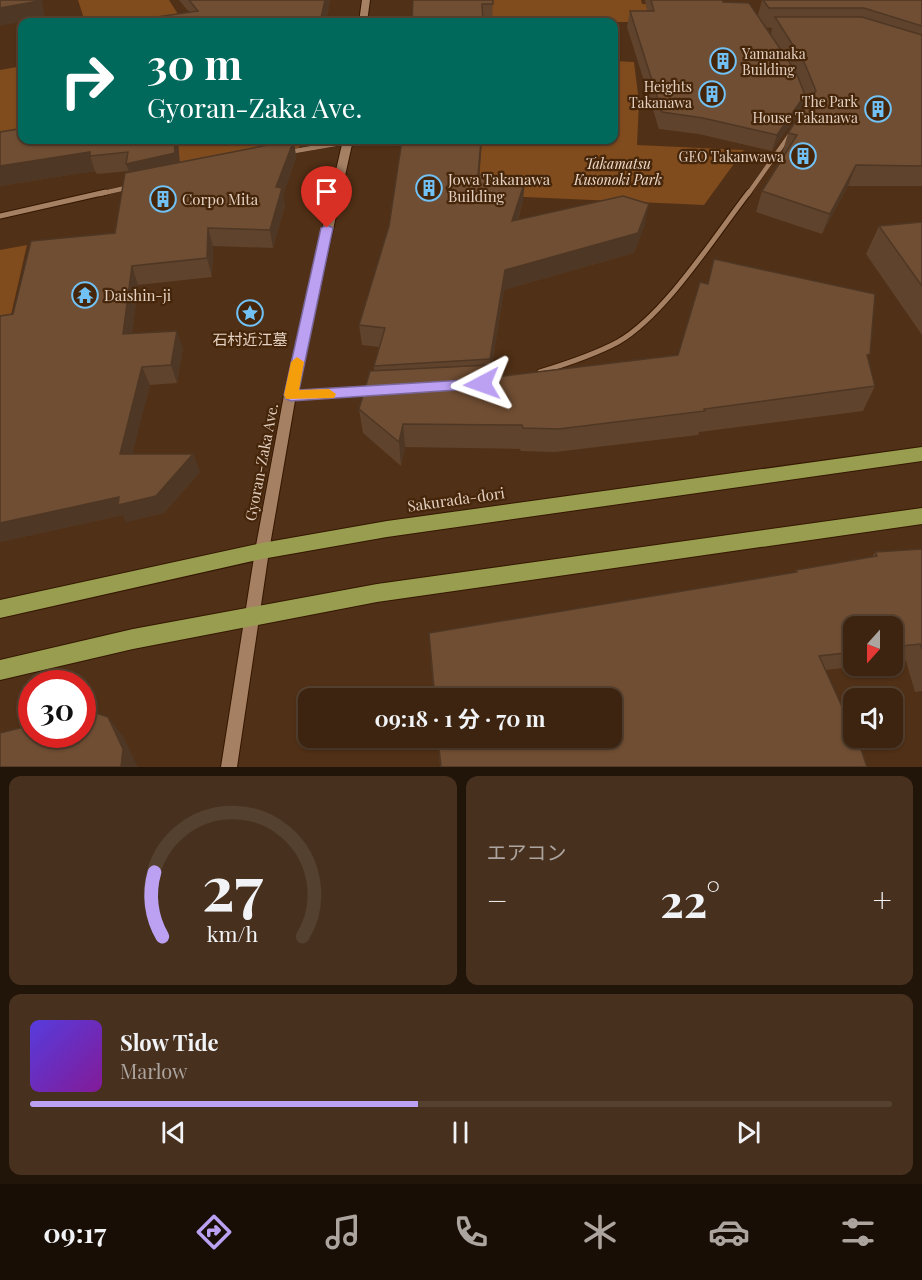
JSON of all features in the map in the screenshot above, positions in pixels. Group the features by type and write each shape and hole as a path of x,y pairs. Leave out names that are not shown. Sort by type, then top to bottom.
{"highway":[{"name":"Sakurada-dori","path":"0,609 262,551 387,529 922,454"},
{"path":"0,670 133,639 251,615 389,592 922,516"}],"main road":[{"path":"364,18 366,0"},
{"name":"Gyoran-Zaka Ave.","path":"229,767 251,615 291,395 346,144"}],"street":[{"path":"528,376 572,362 620,341 661,306 762,177 793,131"},
{"path":"279,154 331,144"},
{"path":"0,216 140,185"},
{"path":"291,395 375,391"}],"green space":[{"path":"78,0 169,0 180,18 84,18"},
{"path":"489,0 641,0 642,4 732,8 640,22 618,22 618,18 488,18"},
{"name":"Takamatsu Kusonoki Park","path":"618,61 634,62 639,102 637,145 744,150 704,205 478,195 482,144 618,144"},
{"path":"18,67 18,142 0,151 0,70"},
{"path":"171,144 300,144 299,148 162,173"},
{"path":"27,245 0,363 0,250"}],"building":[{"path":"0,0 39,0 39,1 0,8"},
{"path":"189,0 325,0 321,18 150,18 198,11"},
{"path":"413,0 493,0 493,4 482,4 483,18 412,18"},
{"path":"651,0 722,0 723,2 749,3 796,72 805,95 777,135 703,118 662,112 630,11 654,11"},
{"path":"763,0 922,0 922,26 864,8 769,8"},
{"path":"775,17 862,17 922,35 922,166 856,165 830,214 762,191 797,135 788,133 816,91 805,64"},
{"path":"18,129 18,144 174,144 175,153 126,164 128,152 90,156 90,152 0,166 0,132"},
{"path":"274,144 292,144 276,187 282,188 270,230 208,228 207,258 132,266 123,334 177,331 171,365 142,367 120,454 193,454 156,496 118,505 119,497 0,523 0,316 13,314 31,241 115,233 125,173"},
{"path":"401,144 481,144 478,175 525,181 512,221 623,196 649,204 638,233 505,270 490,359 374,366 385,328 359,325 389,226"},
{"path":"922,222 922,286 879,226"},
{"path":"714,259 875,294 870,354 867,355 875,386 704,409 705,411 559,429 523,428 522,425 403,424 399,442 359,409 370,371 489,365 487,378 678,355 700,282 708,284"},
{"path":"922,549 922,649 920,644 903,646 903,616 843,616 843,653 819,656 843,709 843,748 860,748 867,767 441,767 439,748 622,748 622,688 434,688 429,633 797,572 796,570 877,556 875,552"},
{"path":"96,713 108,717 123,749 121,767 0,767 0,733 18,728 18,748 96,748"}],"slow traffic":[{"path":"297,362 291,395 329,394"}],"place":[{"name":"Yamanaka Building","path":"723,61"},
{"name":"Heights Takanawa","path":"712,94"},
{"name":"The Park House Takanawa","path":"878,109"},
{"name":"GEO Takanwawa","path":"803,156"},
{"name":"Jowa Takanawa Building","path":"429,188"},
{"name":"Corpo Mita","path":"163,199"},
{"name":"Daishin-ji","path":"85,295"},
{"name":"石村近江墓","path":"250,313"}],"route":[{"path":"327,228 291,395 482,384"}]}
